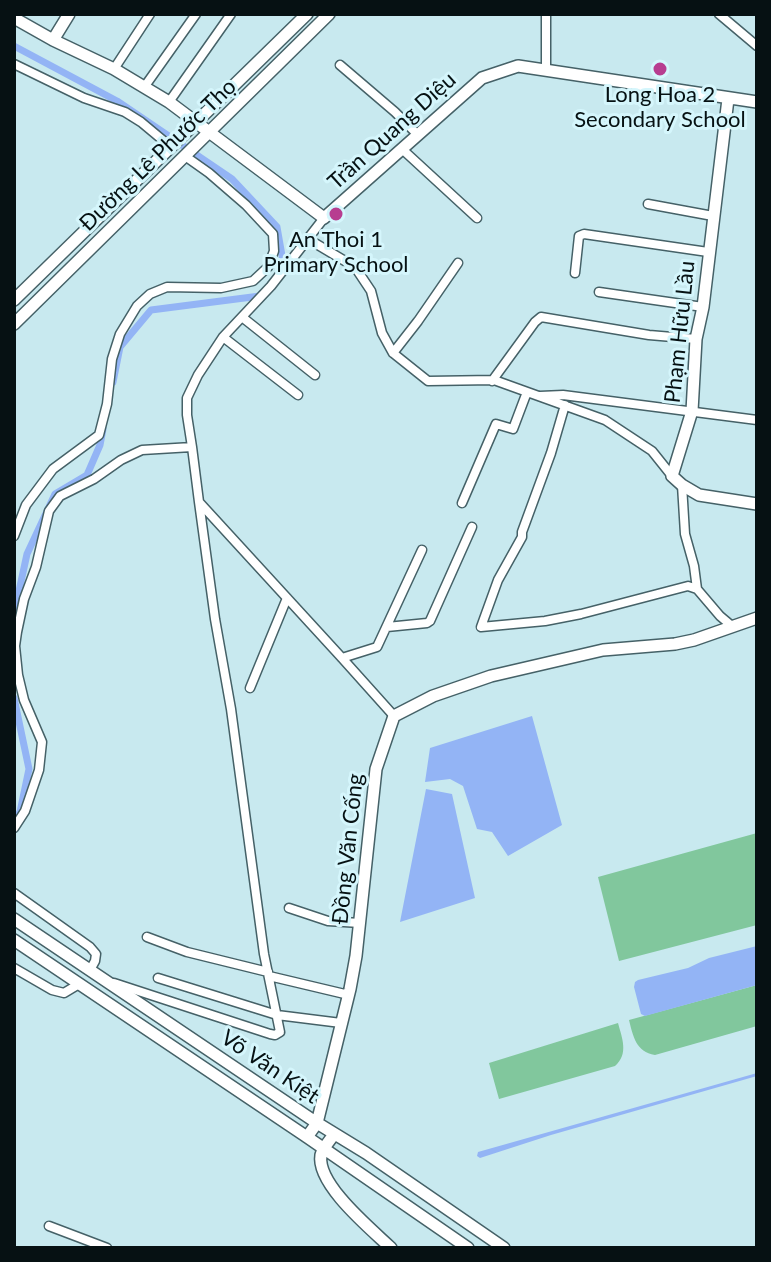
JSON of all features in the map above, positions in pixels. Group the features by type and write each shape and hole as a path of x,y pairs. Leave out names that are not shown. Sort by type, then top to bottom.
{"street":[{"path":"53,40 69,14"},
{"path":"114,69 150,14"},
{"path":"145,86 196,14"},
{"path":"169,102 231,14"},
{"name":"Đường Lê Phước Thọ","path":"14,300 307,14"},
{"name":"Đường Lê Phước Thọ","path":"14,324 329,14"},
{"path":"546,14 546,71"},
{"path":"719,14 757,46"},
{"name":"Trần Quang Diệu","path":"14,18 145,86 324,218 482,78 518,66 757,102"},
{"path":"14,64 84,98 125,112 175,143"},
{"path":"340,65 418,135"},
{"name":"Phạm Hữu Lầu","path":"672,476 692,411 696,339 703,307 728,99"},
{"path":"402,149 477,218"},
{"path":"14,536 26,505 53,469 99,435 107,404 112,359 120,334 137,306 150,294 167,287 221,288 253,281 268,267 274,251 273,234 188,153"},
{"path":"648,204 713,216"},
{"path":"105,980 204,1014 272,1034 280,1032 268,974 231,709 215,619 187,398 223,337 271,286 324,218"},
{"path":"575,273 579,236 584,234 708,252"},
{"path":"308,239 355,267 371,291 382,333 393,353 428,381 492,381 565,405 605,420 652,451 672,476 699,495 757,504"},
{"path":"393,353 458,263"},
{"path":"599,292 703,307"},
{"path":"242,317 315,375"},
{"path":"492,381 541,317 649,335 696,339"},
{"path":"223,337 298,395"},
{"path":"462,503 496,424 513,429 527,392"},
{"path":"538,396 563,395 757,420"},
{"path":"565,405 522,537 498,580 481,627 581,614 688,586 697,589 733,627"},
{"path":"14,828 25,811 39,770 42,742 24,700 15,646 49,511 60,496 142,450 192,447"},
{"path":"682,485 685,534 697,589"},
{"path":"199,502 394,716 433,696 491,676 603,650 675,644 757,618"},
{"path":"387,627 430,621 472,527"},
{"path":"342,658 377,647 422,550"},
{"path":"250,688 287,598"},
{"name":"Đồng Văn Cống","path":"317,1123 356,956 376,769 394,716"},
{"path":"14,893 90,947 96,954 90,970"},
{"path":"289,908 328,921 360,923"},
{"name":"Võ Văn Kiệt","path":"14,919 504,1248"},
{"path":"147,937 187,952 349,995"},
{"name":"Võ Văn Kiệt","path":"14,940 468,1248"},
{"path":"14,968 52,990 64,993 79,984"},
{"path":"158,978 277,1015 341,1023"},
{"path":"307,1137 317,1123"},
{"path":"334,1134 323,1149 321,1164 325,1177 343,1200 391,1248"},
{"path":"49,1226 107,1248"}],"green space":[{"path":"757,833 757,925 619,961 598,877"},
{"path":"757,985 757,1026 655,1055 643,1051 634,1037 629,1020"},
{"path":"618,1023 623,1051 615,1066 499,1099 489,1063"}],"water":[{"path":"532,716 562,825 508,856 492,832 477,829 463,786 450,779 425,782 430,748"},
{"path":"426,789 452,794 475,898 400,922"},
{"path":"757,946 757,985 645,1016 641,1014 634,987 638,980"},
{"path":"757,1073 757,1076 480,1158 477,1156 478,1152"}],"waterway":[{"path":"14,46 117,101 232,179 277,227 282,269"},
{"path":"113,382 120,347 151,310 261,294"},
{"path":"14,614 27,554 55,494 87,475 100,445 103,429"},
{"path":"14,698 29,769 17,816"}],"place":[{"name":"Long Hoa 2 Secondary School","path":"660,69"},
{"name":"An Thoi 1 Primary School","path":"336,214"}]}
